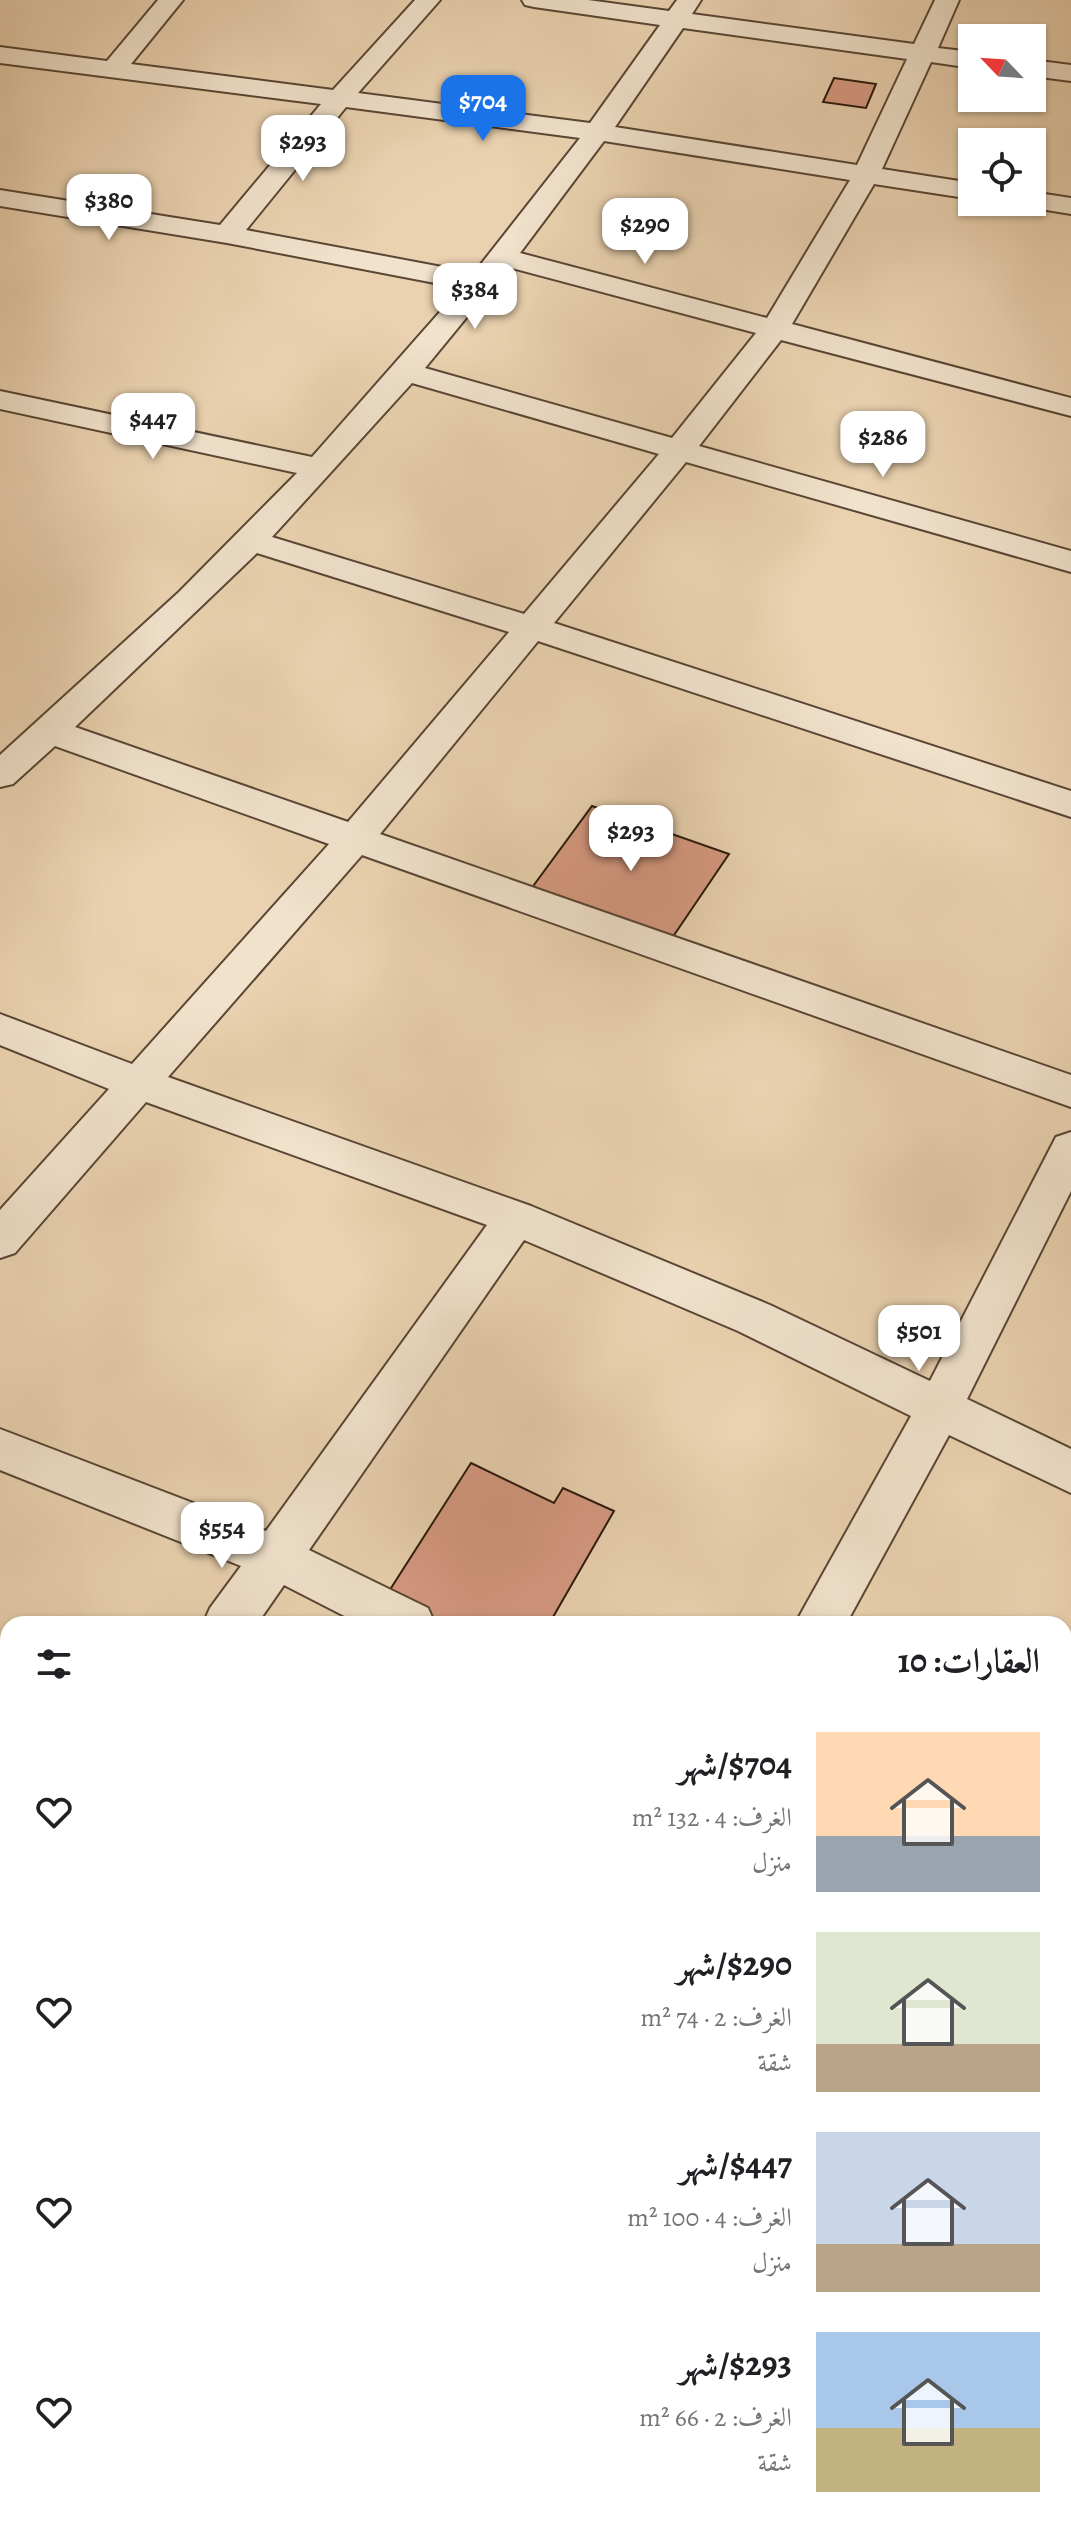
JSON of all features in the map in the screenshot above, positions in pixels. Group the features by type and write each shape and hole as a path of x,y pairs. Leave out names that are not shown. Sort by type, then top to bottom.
{"street":[{"path":"113,70 171,0"},
{"path":"227,235 340,98 428,0"},
{"path":"534,0 684,9 958,58"},
{"path":"0,1240 356,838 679,450 776,327 866,175 947,0"},
{"path":"0,775 251,541 407,372 502,257 598,132 684,9"},
{"path":"0,55 598,132 958,189"},
{"path":"1046,70 1071,73"},
{"path":"0,198 227,235 480,283"},
{"path":"1046,202 1071,206"},
{"path":"502,257 1071,407"},
{"path":"407,372 1071,562"},
{"path":"0,400 318,468"},
{"path":"251,541 531,626 861,732 1071,804"},
{"path":"49,731 1071,1091"},
{"path":"0,1029 138,1083 516,1218 754,1318 1071,1472"},
{"path":"824,1616 940,1407 1071,1149"},
{"path":"234,1616 516,1218"},
{"path":"0,1449 275,1557 394,1616"}],"building":[{"path":"834,78 876,84 866,108 823,102"},
{"path":"592,806 729,854 670,941 531,889"},
{"path":"471,1463 554,1503 563,1488 614,1511 554,1616 418,1616 384,1599"}]}
